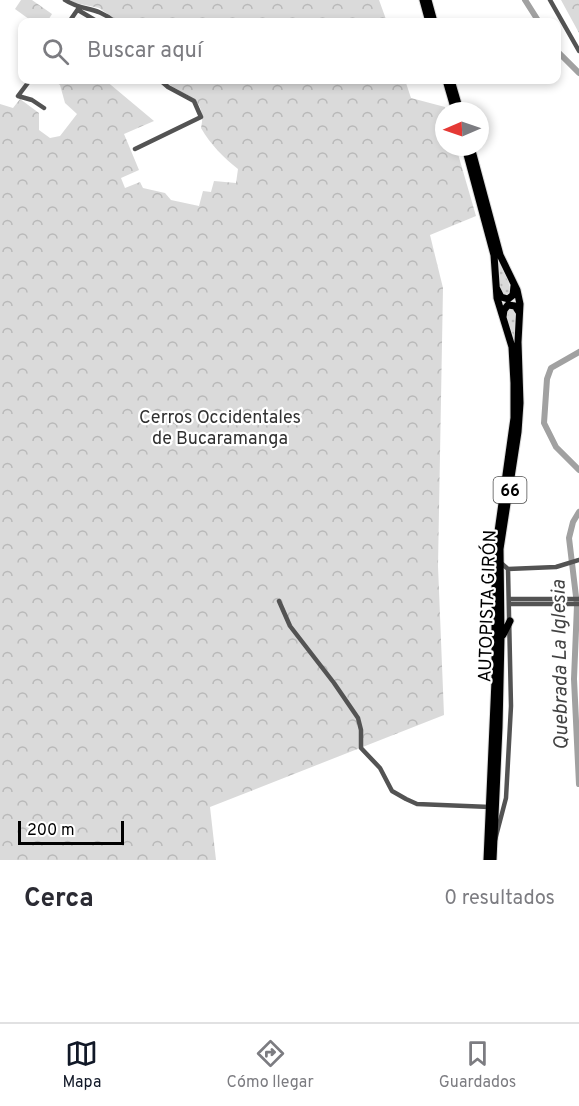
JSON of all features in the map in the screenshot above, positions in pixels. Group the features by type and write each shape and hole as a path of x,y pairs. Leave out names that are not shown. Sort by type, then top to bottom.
{"highway":[{"path":"423,0 428,18"},
{"path":"428,0 434,18"},
{"path":"447,84 452,102"},
{"path":"452,84 457,102"},
{"name":"AUTOPISTA GIRÓN","path":"467,156 494,255 498,305 512,346 514,400 495,553 495,681 487,860"},
{"name":"AUTOPISTA GIRÓN","path":"473,156 500,255 519,298 520,314 518,432 500,549 501,637 493,860"},
{"path":"496,287 501,297 508,299 513,295 514,283"},
{"path":"503,319 505,308 511,304 518,308 520,314"},
{"path":"501,637 510,621"}],"street":[{"path":"65,0 93,18"},
{"path":"550,0 560,18"},
{"path":"72,18 79,8"},
{"path":"79,8 98,10 109,18"},
{"path":"561,19 579,51"},
{"path":"27,84 18,96 32,100 44,108"},
{"path":"135,149 201,117 194,101 165,84"},
{"path":"501,563 508,569 556,567 578,561"},
{"path":"493,845 498,834 506,798 511,706 508,569"},
{"path":"570,602 579,599"},
{"path":"279,601 290,626 334,683 357,718 361,729 361,748 380,768 392,791 417,804 490,807"},
{"path":"510,601 579,604"}],"green space":[{"path":"21,0 32,0 52,14 50,18 27,18 15,9"},
{"path":"70,0 379,0 386,18 113,18 99,8"},
{"path":"561,0 579,0 579,33"},
{"name":"Cerros Occidentales de Bucaramanga","path":"59,84 110,84 154,121 124,134 139,170 121,178 125,188 140,182 143,188 165,193 171,200 199,206 203,191 211,192 214,181 236,183 238,169 227,160 201,128 201,109 197,103 169,84 406,84 411,98 435,104 435,156 459,156 476,216 430,235 443,288 438,566 444,715 210,807 216,860 0,860 0,104 13,108 20,99 39,113 39,130 50,138 60,136 77,114 65,103"},
{"path":"499,262 509,283 508,296 500,287"},
{"path":"508,309 513,309 516,316 515,340 505,315"}],"waterway":[{"name":"Quebrada La Iglesia","path":"525,0 536,18"},
{"name":"Quebrada La Iglesia","path":"561,55 579,73"},
{"name":"Quebrada La Iglesia","path":"579,352 551,368 547,379 544,423 556,447 579,470"},
{"name":"Quebrada La Iglesia","path":"579,512 573,522 569,538 577,605 574,679 579,784"}]}
